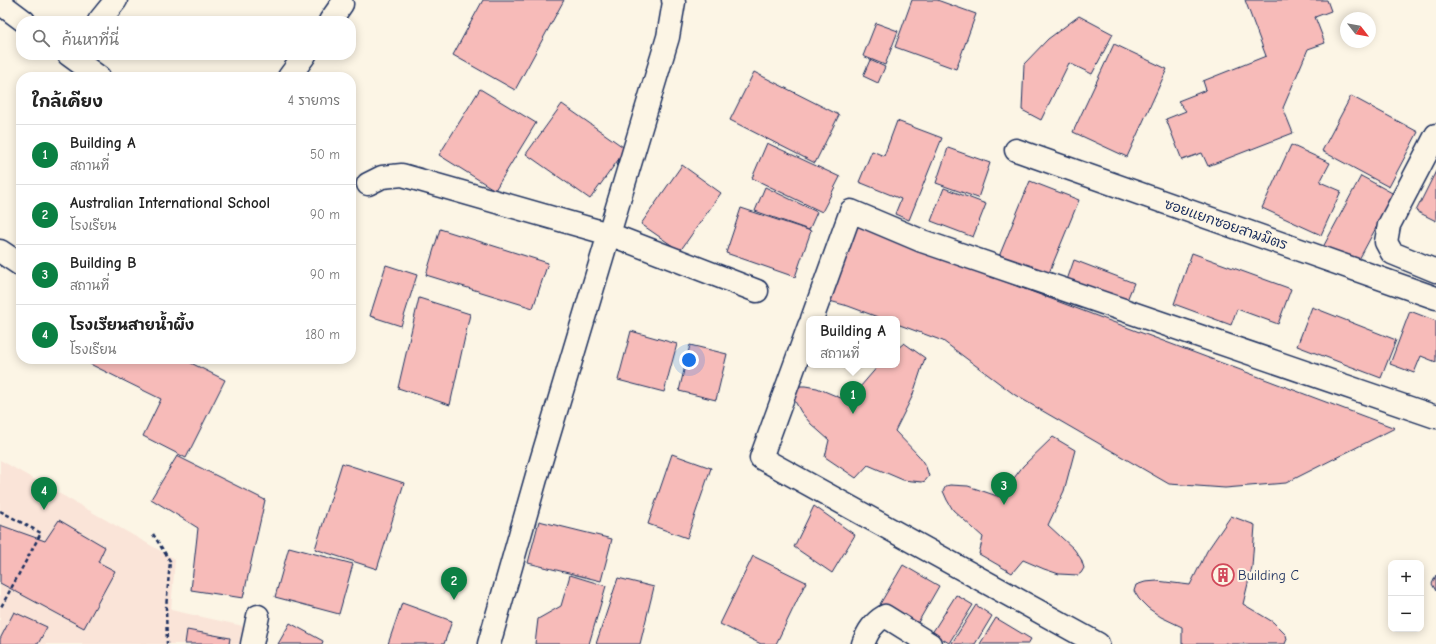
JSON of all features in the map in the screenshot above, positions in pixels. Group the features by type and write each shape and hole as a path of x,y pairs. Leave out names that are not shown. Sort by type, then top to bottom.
{"street":[{"path":"103,16 116,0"},
{"path":"489,644 541,461 668,37 674,2 673,0"},
{"path":"0,4 17,16"},
{"path":"77,60 92,72"},
{"path":"293,72 301,60"},
{"path":"1436,136 1389,225 1386,242 1392,253 1436,271"},
{"name":"ซอยแยกซอยสามมิตร","path":"1016,150 1436,298"},
{"path":"368,184 382,177 402,175 609,234 757,291"},
{"path":"813,316 851,211 922,241 1436,417"},
{"path":"0,251 16,262"},
{"path":"806,334 761,458 1098,644"},
{"path":"252,644 258,616"},
{"path":"862,644 867,632 884,616 930,644"}],"path":[{"path":"0,511 41,533 0,609"},
{"path":"153,534 170,561 166,608 167,644"}],"shaded area":[{"path":"0,460 175,559 171,610 252,628 249,644 0,644"}],"building":[{"path":"483,0 564,0 515,90 453,55"},
{"path":"912,0 937,0 976,14 956,69 895,47"},
{"path":"1245,0 1327,0 1331,11 1315,17 1325,43 1308,49 1283,108 1293,133 1208,166 1202,153 1182,160 1166,119 1186,111 1178,101 1206,90 1203,81 1266,56"},
{"path":"1079,16 1113,34 1092,74 1069,63 1041,120 1022,110 1024,64 1048,39"},
{"path":"876,23 898,31 885,65 863,56"},
{"path":"1114,44 1167,69 1127,157 1073,132"},
{"path":"870,60 885,67 878,83 863,76"},
{"path":"754,72 839,115 815,163 730,120"},
{"path":"480,89 536,123 495,190 439,155"},
{"path":"1351,96 1418,132 1389,187 1322,151"},
{"path":"562,104 626,149 590,199 526,154"},
{"path":"897,121 942,138 909,220 895,214 901,199 859,182 872,151 884,156"},
{"path":"767,143 840,177 822,212 752,178"},
{"path":"1291,145 1330,163 1320,182 1341,191 1321,235 1262,208"},
{"path":"948,148 990,163 978,198 936,183"},
{"path":"682,165 721,193 680,251 641,224"},
{"path":"1436,171 1436,221 1416,211"},
{"path":"1361,176 1394,194 1355,267 1322,249"},
{"path":"1030,181 1079,200 1047,278 998,259"},
{"path":"765,187 817,212 809,230 755,211"},
{"path":"944,188 986,204 973,237 931,221"},
{"path":"741,208 811,231 795,277 726,253"},
{"path":"849,223 1395,428 1286,483 1225,488 1169,484 1015,395 943,341 900,325 900,316 875,316 848,306 822,299"},
{"path":"440,229 548,263 533,308 426,275"},
{"path":"1192,253 1291,289 1278,324 1237,309 1231,325 1174,304"},
{"path":"1074,260 1134,283 1125,305 1066,283"},
{"path":"386,265 417,275 401,326 370,316"},
{"path":"419,298 470,314 450,405 398,388"},
{"path":"1312,307 1396,340 1381,378 1297,346"},
{"path":"1410,311 1436,321 1436,362 1421,356 1414,373 1390,364"},
{"path":"631,331 677,344 664,392 618,380"},
{"path":"904,343 925,358 912,397 895,431 919,456 926,467 929,476 922,482 903,480 868,465 856,478 825,457 829,440 811,424 801,412 792,396 798,386 805,386 817,388 848,401 876,368 900,368 900,346"},
{"path":"690,345 727,354 716,400 679,391"},
{"path":"90,364 193,364 225,380 186,458 143,436 161,399"},
{"path":"1053,437 1075,450 1064,491 1048,525 1074,549 1081,559 1084,568 1078,575 1059,574 1023,560 1012,573 979,554 983,537 953,510 943,491 946,486 950,485 968,486 1000,497 1023,466"},
{"path":"672,454 711,468 687,538 648,524"},
{"path":"177,456 265,500 243,598 191,590 198,528 151,499"},
{"path":"342,463 404,483 377,569 315,549"},
{"path":"814,506 855,535 832,573 794,547"},
{"name":"Building C","path":"1231,516 1255,525 1252,567 1243,604 1273,622 1286,635 1287,639 1285,644 1182,644 1182,627 1161,617 1148,608 1139,599 1134,591 1136,585 1145,582 1157,581 1190,585 1207,551"},
{"path":"59,520 105,547 98,562 115,571 84,628 0,583 0,525 45,541"},
{"path":"539,521 612,539 601,581 528,563"},
{"path":"289,547 353,564 339,614 275,597"},
{"path":"753,556 806,582 776,644 761,644 720,624"},
{"path":"903,565 939,586 916,626 880,604"},
{"path":"570,575 606,586 589,644 535,644 538,619 561,606"},
{"path":"1436,575 1436,591 1432,584"},
{"path":"618,578 654,587 640,644 596,644"},
{"path":"956,595 973,605 949,643 932,633"},
{"path":"402,603 452,621 444,644 388,644"},
{"path":"976,605 992,616 975,644 953,644 952,643"},
{"path":"14,612 47,627 38,644 0,644 0,639"},
{"path":"996,618 1031,639 1028,644 980,644"},
{"path":"290,623 323,641 322,644 278,644"},
{"path":"187,630 230,638 229,644 185,644"}],"place":[{"name":"Building A","path":"853,414"},
{"name":"Building B","path":"1004,505"},
{"name":"โรงเรียนสายน้ำผึ้ง","path":"44,510"},
{"name":"Building C","path":"1223,575"},
{"name":"Australian International School","path":"454,600"}]}
